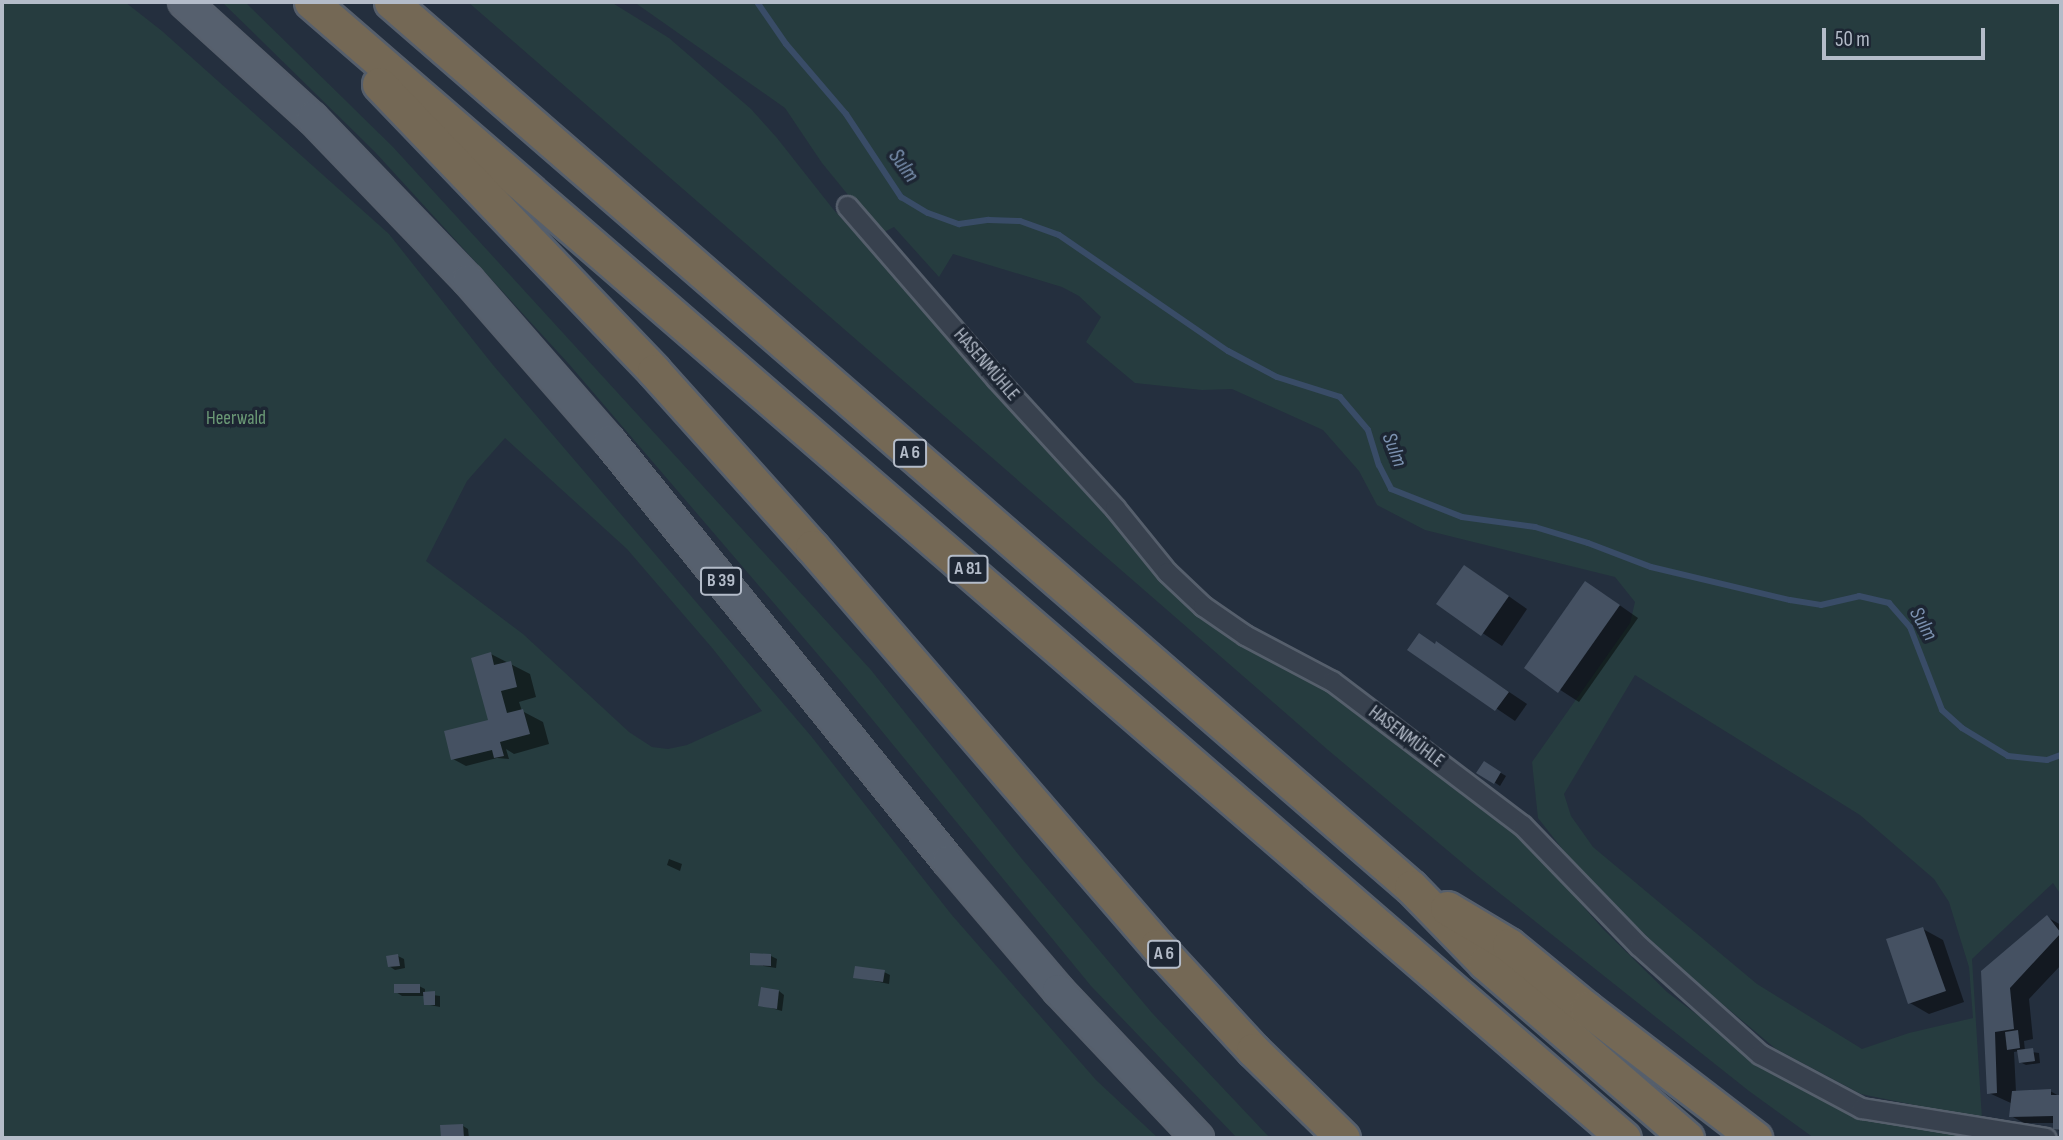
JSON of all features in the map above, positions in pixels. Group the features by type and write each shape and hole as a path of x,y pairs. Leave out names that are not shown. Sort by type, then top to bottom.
{"highway":[{"name":"A 6","path":"309,2 438,149 511,220 654,372 812,547 1157,946 1253,1050 1343,1138"},
{"name":"A 81","path":"309,2 1624,1138"},
{"name":"A 6","path":"391,2 1411,887 1509,945 1587,1009 1755,1138"},
{"path":"1411,887 1485,963 1687,1138"}],"main road":[{"name":"B 39","path":"184,2 312,118 468,280 609,441 965,881 1058,990 1198,1138"}],"street":[{"name":"HASENMÜHLE","path":"847,206 996,378 1115,508 1167,572 1203,606 1245,635 1332,681 1522,825 1639,946 1760,1054 1861,1108 2046,1138"}],"green space":[{"name":"Heerwald","path":"2,2 125,2 162,31 389,234 493,365 811,736 951,914 1096,1080 1158,1138 2,1138","holes":["505,438 627,549 713,649 762,711 687,745 668,749 652,747 629,732 523,634 426,561 467,481"]},
{"path":"222,2 245,2 393,147 871,670 1022,859 1153,1014 1270,1138 1237,1138 1091,986 844,685 568,363 375,152"},
{"path":"468,2 611,2 669,38 751,109 833,209 1102,506 1169,588 1205,615 1330,690 1515,829 1603,929 1667,992 1780,1077 1859,1117 1977,1138 1814,1138 1749,1091 1478,876 1328,750"},
{"path":"634,2 2061,2 2061,895 2053,883 1972,959 1982,1119 1861,1094 1776,1049 1683,971 1582,874 1538,818 1532,762 1630,623 1635,602 1615,577 1425,530 1377,505 1359,471 1323,430 1232,389 1202,390 1135,383 1086,342 1101,317 1079,296 1062,287 953,254 939,277 894,227 880,234 822,163 785,108","holes":["1635,675 1860,815 1934,879 1949,902 1969,967 1973,1018 1909,1033 1862,1049 1757,984 1593,847 1571,816 1564,794"]}],"building":[{"path":"1464,565 1509,596 1481,636 1436,604"},
{"path":"1585,581 1620,605 1558,693 1524,668"},
{"path":"1419,633 1435,644 1436,641 1509,692 1495,711 1407,650"},
{"path":"491,652 494,665 511,661 517,687 501,691 507,713 523,709 530,734 500,742 504,756 494,758 492,750 451,760 444,731 488,720 471,658"},
{"path":"1484,761 1501,772 1494,784 1476,773"},
{"path":"2047,915 2061,933 2010,988 2014,1029 1995,1032 1997,1093 1987,1094 1981,971"},
{"path":"1923,927 1946,991 1908,1004 1886,939"},
{"path":"750,953 771,954 771,966 750,965"},
{"path":"398,954 400,966 388,967 386,956"},
{"path":"855,966 885,970 883,982 853,978"},
{"path":"394,984 420,984 420,993 394,993"},
{"path":"761,987 779,990 777,1009 758,1006"},
{"path":"435,991 435,1005 424,1005 423,992"},
{"path":"2018,1030 2020,1048 2007,1050 2005,1032"},
{"path":"2033,1048 2035,1061 2019,1063 2017,1050"},
{"path":"2051,1089 2051,1095 2061,1095 2061,1130 2053,1129 2053,1116 2009,1117 2012,1091"},
{"path":"463,1124 464,1138 441,1138 440,1125"}],"waterway":[{"name":"Sulm","path":"757,2 786,44 846,114 901,197 928,213 959,224 989,220 1020,221 1059,235 1228,351 1277,377 1340,397 1368,430 1379,465 1391,489 1462,517 1535,527 1588,543 1651,567 1790,600 1821,605 1859,596 1889,603 1910,627 1942,710 1962,728 2008,756 2047,760 2061,755"}]}
